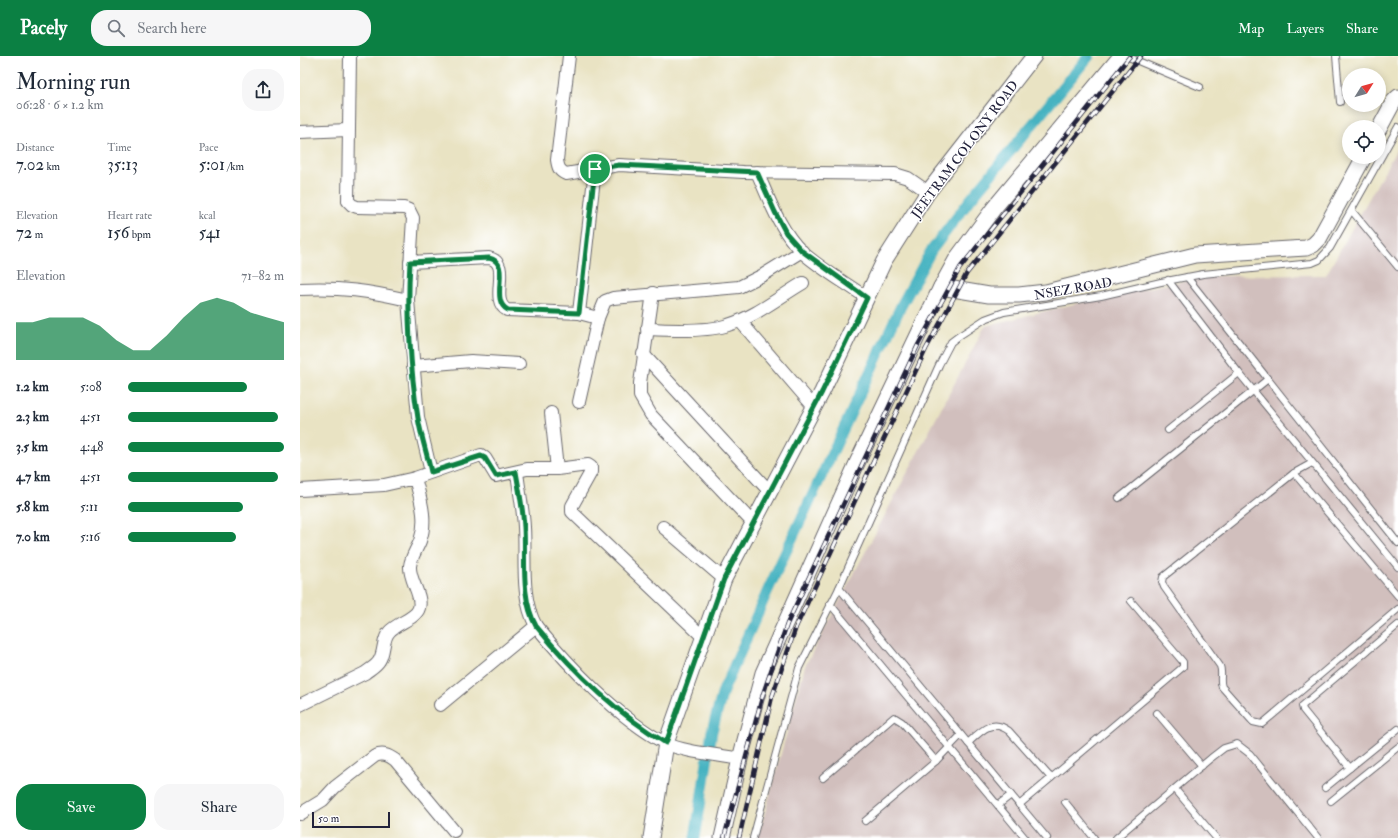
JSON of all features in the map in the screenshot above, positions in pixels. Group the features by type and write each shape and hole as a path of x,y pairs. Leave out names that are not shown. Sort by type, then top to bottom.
{"street":[{"path":"350,56 348,201 357,207 410,210 413,218 408,300 418,417 431,472"},
{"path":"568,56 558,166 561,172 566,174 619,165 757,172 895,174 908,178 928,192"},
{"name":"JEETRAM COLONY ROAD","path":"652,838 666,743 702,636 724,579 814,407 884,261 928,192 1034,56"},
{"path":"722,838 736,758 763,673 857,463 941,287 957,258 994,208 1121,56"},
{"path":"1384,120 1394,101 1398,97"},
{"path":"300,132 348,130"},
{"path":"941,287 989,295 1026,295 1046,292 1195,255 1306,248 1320,239 1360,164"},
{"path":"579,313 595,169"},
{"path":"757,172 786,233 802,251 867,298"},
{"path":"579,402 598,318 605,301 613,298 653,293 739,286 763,275 802,251"},
{"path":"410,262 489,258 495,259 500,269 500,302 502,307 508,310 579,313 598,318"},
{"path":"647,329 677,330 726,326 740,321 803,283"},
{"path":"300,289 338,287 368,290 408,300"},
{"path":"653,293 643,354 640,396 651,415 753,523"},
{"path":"740,321 814,407"},
{"path":"643,354 770,492"},
{"path":"413,366 471,361 519,364"},
{"path":"551,413 557,469"},
{"path":"300,490 384,485 415,478 481,456 485,458 496,476 527,469 557,469 588,465 592,472 572,506 572,512 702,636"},
{"path":"516,472 524,526 526,587 530,616 536,626 606,700 645,730 666,743 682,748 736,758"},
{"path":"300,705 365,673 374,666 382,654 386,636 390,631 416,613 419,609 420,602 411,577 410,566 424,528 423,510 415,478"},
{"path":"663,528 724,579"},
{"path":"440,705 536,626"},
{"path":"300,814 323,800 341,783 375,756 381,754 389,756 395,760 454,831"}],"lane":[{"path":"1126,56 1200,87"},
{"path":"1336,56 1340,102"},
{"name":"NSEZ ROAD","path":"753,838 798,668 839,588 939,365 951,342 985,319 1004,312 1101,296 1168,280 1312,263 1326,254 1352,211 1398,127"},
{"path":"1352,211 1398,267"},
{"path":"1188,277 1398,543"},
{"path":"1168,280 1239,373 1398,567"},
{"path":"1168,430 1239,373"},
{"path":"1119,498 1268,380"},
{"path":"1312,463 1294,473 1163,577 1162,582 1164,587 1220,666 1222,687 1254,722 1262,724 1398,609"},
{"path":"1294,473 1398,596"},
{"path":"839,588 1047,838"},
{"path":"1019,805 1183,667 1183,662 1131,601"},
{"path":"830,604 1026,838"},
{"path":"1350,768 1302,706 1398,625"},
{"path":"1157,713 1202,766"},
{"path":"823,778 894,717 902,722 936,761"},
{"path":"968,743 990,726 996,724 1003,726 1051,778"},
{"path":"1325,788 1398,729"},
{"path":"865,821 936,761 962,735"},
{"path":"1116,838 1224,748 1237,744 1250,754 1318,838"},
{"path":"1330,801 1398,746"},
{"path":"1175,789 1216,838"},
{"path":"998,805 1011,795"},
{"path":"1065,802 1094,838"}],"shaded area":[{"path":"1398,147 1398,838 758,838 805,666 985,326 1102,297 1208,276 1326,275"}],"waterway":[{"path":"695,838 712,731 723,691 768,590 901,306 931,251 970,200 1089,56"}],"railway":[{"path":"724,838 763,694 787,624 918,345 960,268 1130,56"},
{"path":"739,838 772,697 796,627 926,349 967,273 1141,56"}],"route":[{"path":"619,165 757,172 786,233 802,251 867,298 822,392 724,579 702,636 666,743 645,730 606,700 548,641 530,616 526,587 524,526 516,472 496,476 492,472 485,458 481,456 431,472 418,417 408,300 410,262 489,258 495,259 500,269 500,302 502,307 508,310 579,313 595,169 619,165"}]}
